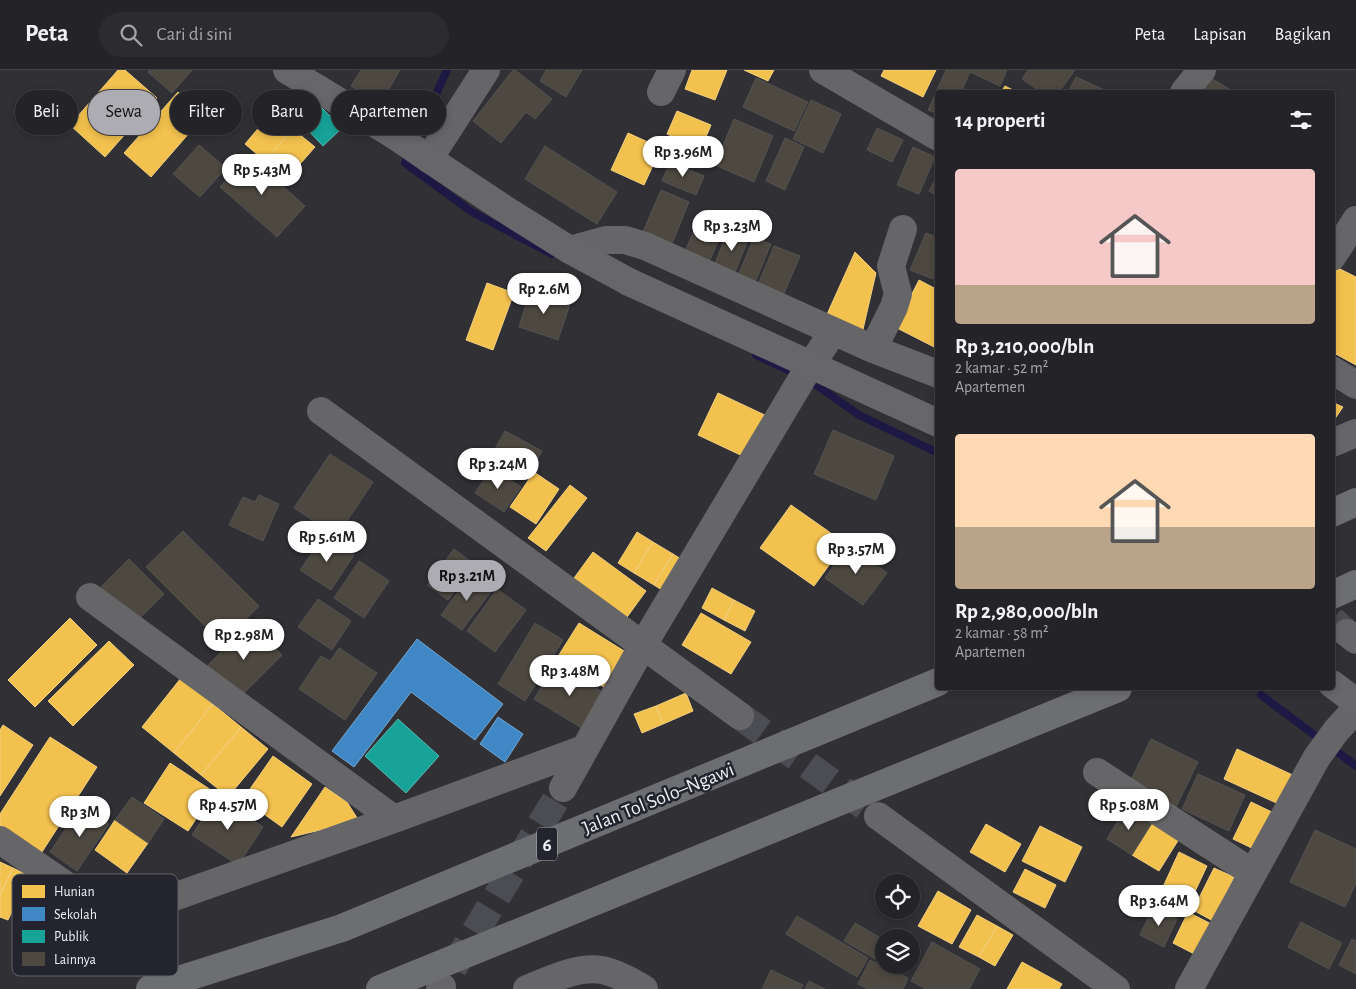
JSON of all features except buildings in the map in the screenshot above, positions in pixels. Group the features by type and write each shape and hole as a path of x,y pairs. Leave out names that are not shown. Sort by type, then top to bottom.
{"highway":[{"path":"1335,512 1356,502"},
{"path":"1335,594 1356,584"},
{"name":"Jalan Tol Solo–Ngawi","path":"150,989 342,928 935,683"},
{"path":"380,989 1113,690"}],"main road":[{"path":"287,70 394,135 570,250 629,282 935,422"},
{"path":"1335,686 1356,702"}],"street":[{"path":"424,156 486,70"},
{"path":"823,70 935,135"},
{"path":"1186,90 1202,70"},
{"path":"1335,252 1356,220"},
{"path":"873,349 894,307 898,294 891,266 903,229"},
{"path":"570,250 606,240 625,240 645,246 833,332 935,373"},
{"path":"563,788 642,645 806,372 833,332"},
{"path":"1335,372 1356,385"},
{"path":"321,411 740,716"},
{"path":"1335,442 1356,433"},
{"path":"90,597 394,819"},
{"path":"1189,989 1317,757 1336,731 1356,709"},
{"path":"178,896 584,749"},
{"path":"1096,772 1253,873"},
{"path":"878,816 1116,989"},
{"path":"0,840 49,874"},
{"path":"527,989 561,976 586,970 600,970 619,975 644,989"}],"waterway":[{"path":"447,70 405,163 472,212 552,254"},
{"path":"756,355 809,380 859,415 935,452"},
{"path":"1261,695 1356,766"}],"tunnel":[{"path":"1335,623 1347,633"},
{"path":"740,716 878,816"},
{"path":"453,968 563,788"}]}
